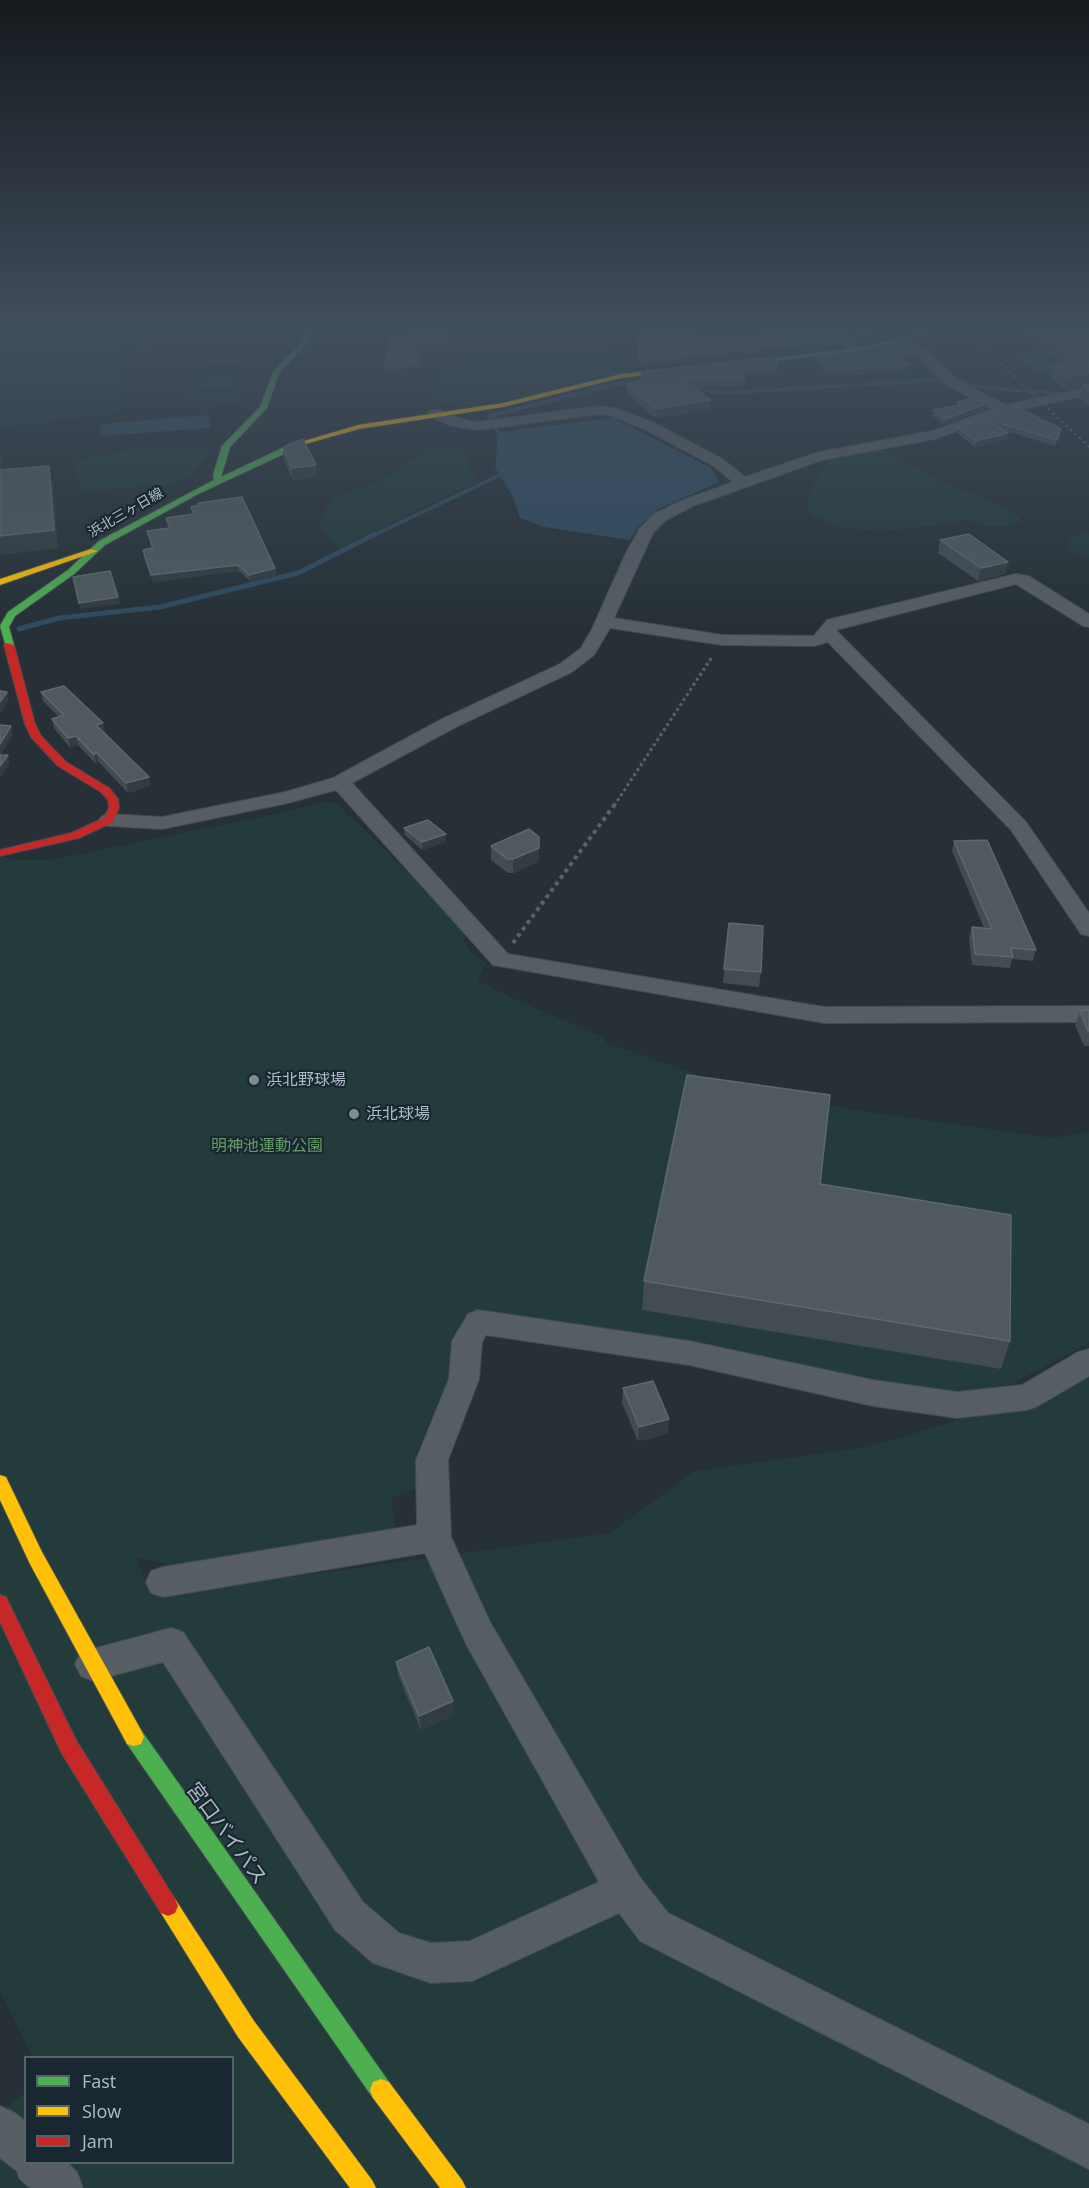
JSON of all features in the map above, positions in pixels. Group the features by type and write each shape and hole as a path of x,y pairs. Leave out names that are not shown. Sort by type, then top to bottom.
{"main road":[{"path":"218,481 217,475 226,446 243,428"},
{"name":"浜北三ヶ日線","path":"109,820 114,808 113,800 105,790 62,764 36,737 30,724 4,627 10,614 71,572 102,543 218,481 293,446 354,428"},
{"path":"0,582 94,551"},
{"path":"0,853 75,836 109,820"},
{"name":"宮口バイパス","path":"0,1482 36,1558 126,1726 411,2133 454,2188"},
{"path":"0,1604 69,1747 246,2029 363,2188"}],"street":[{"path":"653,428 719,463 743,483"},
{"path":"109,820 162,823 288,797 340,782 449,723 566,668 588,651 604,622 633,555 646,531 660,517 688,503 819,456 935,435 953,428"},
{"path":"604,622 722,640 814,641 821,640 826,630 833,624 1016,579 1023,580 1089,622"},
{"path":"826,630 1019,826 1089,929"},
{"path":"340,782 501,960 824,1015 1089,1014"},
{"path":"1089,1361 1027,1397 957,1405 873,1393 689,1353 478,1322 467,1341 464,1379 432,1460 434,1538 478,1633 625,1890 654,1927 1089,2147"},
{"path":"163,1582 434,1538"},
{"path":"93,1664 171,1644 349,1916 387,1949 431,1963 472,1961 625,1890"},
{"path":"0,2128 24,2151"},
{"path":"36,2164 61,2188"}],"path":[{"path":"501,960 608,814 681,706 722,640"}],"green space":[{"path":"839,446 872,447 889,452 946,484 1022,517 1016,525 990,526 966,520 883,531 841,528 811,515 806,503 817,478"},
{"path":"197,447 211,453 190,477 173,484 81,492 73,463 91,456 129,450"},
{"path":"429,448 463,449 467,464 479,481 341,547 330,542 318,524 332,498 380,481"},
{"path":"1083,532 1089,533 1089,559 1069,551 1066,540"},
{"name":"明神池運動公園","path":"319,802 336,803 464,926 463,940 471,953 486,963 477,980 510,997 603,1037 607,1043 742,1090 875,1113 1053,1138 1089,1132 1089,1343 1008,1386 955,1397 478,1311 416,1453 417,1488 391,1498 396,1531 194,1571 135,1557 152,1596 610,1533 695,1471 868,1447 982,1413 1089,1365 1089,2188 0,2188 0,2112 24,2094 24,2164 234,2164 234,2056 32,2056 0,1991 0,857 19,860 51,860 290,811"}],"water":[{"path":"100,428 209,428 101,436"},
{"path":"531,428 633,428 711,468 719,482 659,509 639,526 630,540 544,527 520,518 514,499 495,467 499,432"}],"building":[{"path":"958,428 1000,428 1008,433 976,441"},
{"path":"1017,428 1059,428 1061,429 1057,440"},
{"path":"303,439 316,465 292,468 283,448"},
{"path":"49,466 54,530 0,536 0,470"},
{"path":"242,497 275,568 249,575 238,565 151,575 143,550 153,548 147,531 170,528 166,518 194,514 191,507 199,505 198,503"},
{"path":"969,534 1008,562 981,568 940,540"},
{"path":"110,571 118,597 79,603 73,577"},
{"path":"64,686 103,723 96,725 149,777 126,783 96,752 94,755 76,736 68,738 52,719 64,715 41,692"},
{"path":"0,691 7,692 0,702"},
{"path":"0,725 11,726 0,744"},
{"path":"0,755 8,755 0,766"},
{"path":"428,820 446,834 422,842 404,828"},
{"path":"529,829 539,837 539,848 513,859 507,859 491,846"},
{"path":"987,840 1036,950 1011,948 1013,957 975,954 972,927 992,929 954,841"},
{"path":"729,923 763,926 761,972 724,969"},
{"path":"1089,1010 1089,1031 1088,1031 1080,1011"},
{"path":"687,1075 830,1095 820,1184 1011,1215 1010,1341 644,1281"},
{"path":"653,1381 669,1419 639,1427 623,1388"},
{"path":"429,1647 453,1701 419,1716 396,1662"}],"waterway":[{"path":"495,428 499,435 499,443"},
{"path":"372,536 500,475 499,467"},
{"path":"19,629 59,618 160,607 298,573 375,534"}],"railway":[{"path":"1069,428 1089,447"}],"traffic: fast":[{"path":"218,481 217,475 226,446 243,428"},
{"path":"9,645 4,627 11,614 71,572 102,543 195,492 298,444"},
{"path":"134,1737 381,2090"}],"traffic: slow":[{"path":"298,444 354,428"},
{"path":"0,582 94,551"},
{"path":"0,1482 36,1558 134,1737"},
{"path":"168,1906 246,2029 364,2188"},
{"path":"381,2090 454,2188"}],"traffic: jam":[{"path":"0,853 75,836 109,820 114,808 113,799 105,790 62,764 36,737 30,724 9,645"},
{"path":"0,1603 69,1747 168,1906"}],"place":[{"name":"浜北野球場","path":"254,1080"},
{"name":"浜北球場","path":"354,1114"}]}
